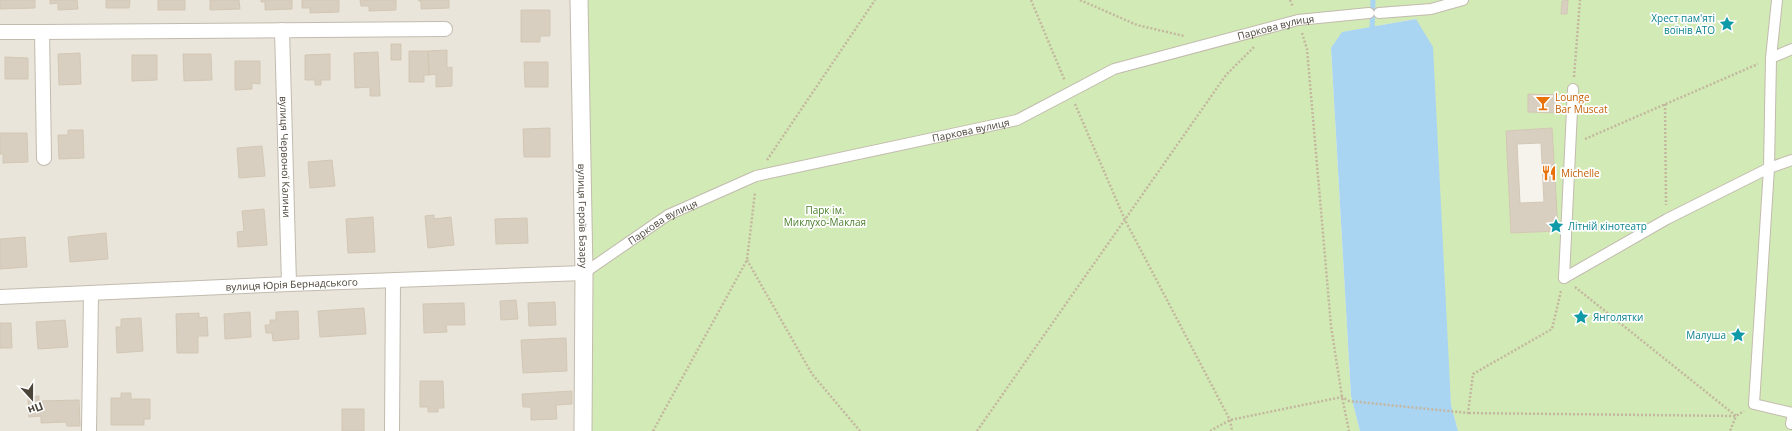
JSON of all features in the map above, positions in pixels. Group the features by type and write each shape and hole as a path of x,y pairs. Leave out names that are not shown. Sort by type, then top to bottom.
{"street":[{"name":"вулиця Героїв Базару","path":"579,0 584,273 583,431"},
{"name":"Паркова вулиця","path":"584,273 668,215 756,176 1017,120 1114,69 1298,20 1431,9 1463,0"},
{"path":"1777,0 1771,58 1769,168 1754,404 1792,413"},
{"path":"0,32 445,29"},
{"name":"вулиця Червоної Калини","path":"282,30 289,284"},
{"path":"42,32 44,158"},
{"path":"1771,58 1792,49"},
{"path":"1564,278 1573,89"},
{"path":"1564,278 1666,219 1769,168 1792,160"},
{"name":"вулиця Юрія Бернадського","path":"0,297 584,273"},
{"path":"392,281 392,431"},
{"path":"89,431 91,294"}],"path":[{"path":"653,431 747,260 756,176 875,0"},
{"path":"1031,0 1125,220 1230,420 1232,431"},
{"path":"1080,0 1137,25 1214,43"},
{"path":"1573,89 1580,0"},
{"path":"1298,20 1307,49 1331,326 1349,431"},
{"path":"977,431 1226,75 1275,27"},
{"path":"1570,145 1771,58"},
{"path":"1665,104 1666,219"},
{"path":"747,260 812,374 860,431"},
{"path":"1468,413 1473,374 1552,329 1564,278 1736,416"},
{"path":"1210,431 1230,420 1342,397 1349,401 1468,413 1736,416 1754,404"},
{"path":"1730,431 1736,416"}],"shaded area":[{"path":"0,0 579,0 583,431 0,431"}],"green space":[{"name":"Парк ім. Миклухо-Маклая","path":"579,0 1792,0 1792,431 1458,431 1451,405 1416,19 1343,32 1331,48 1351,396 1360,431 583,431","holes":["1552,129 1557,231 1511,233 1506,131"]}],"water":[{"path":"1416,19 1433,47 1451,405 1458,431 1360,431 1351,396 1331,48 1342,32"}],"building":[{"path":"0,0 35,0 35,8 0,9"},
{"path":"50,0 77,0 78,9 58,10 58,3 50,4"},
{"path":"106,0 130,0 129,8 106,8"},
{"path":"158,0 185,0 185,10 158,10"},
{"path":"210,0 239,0 240,9 210,10"},
{"path":"261,0 292,0 292,9 265,10 265,2 261,2"},
{"path":"302,0 339,0 339,12 310,13 310,8 302,8"},
{"path":"360,0 396,0 396,10 369,11 369,6 361,6"},
{"path":"418,0 449,0 449,8 421,9 421,2"},
{"path":"1568,0 1567,14 1561,14 1562,1"},
{"path":"521,10 550,10 550,36 540,36 540,42 521,42"},
{"path":"391,44 401,44 401,60 391,60"},
{"path":"447,50 447,68 452,67 452,86 436,87 436,74 429,75 428,51"},
{"path":"409,51 428,51 429,75 424,75 424,82 409,82"},
{"path":"378,52 380,96 370,96 370,87 355,88 354,53"},
{"path":"80,53 81,84 59,85 58,54"},
{"path":"183,54 211,54 212,80 184,81"},
{"path":"330,54 330,80 321,80 321,85 315,85 315,80 305,80 305,55"},
{"path":"132,55 157,55 157,80 132,81"},
{"path":"5,57 28,58 28,79 5,79"},
{"path":"235,61 260,61 260,84 252,83 252,89 235,90"},
{"path":"524,62 548,62 548,87 525,87"},
{"name":"Lounge Bar Muscat","path":"1528,94 1558,95 1558,113 1528,112"},
{"path":"550,128 550,157 524,157 523,129"},
{"name":"Michelle","path":"1552,128 1558,231 1511,233 1506,131","holes":["1541,143 1544,202 1520,203 1517,144"]},
{"path":"68,130 83,130 84,158 59,159 58,135 68,135"},
{"path":"0,133 27,133 28,162 3,163 3,154 0,154"},
{"path":"262,146 265,176 239,178 237,148"},
{"path":"332,160 335,186 310,188 308,162"},
{"path":"264,209 267,245 238,247 237,232 244,231 242,211"},
{"path":"434,215 434,219 451,217 454,245 428,248 425,216"},
{"path":"373,217 375,252 348,253 346,219"},
{"path":"527,218 528,243 496,244 495,219"},
{"path":"106,233 108,259 70,262 68,237"},
{"path":"25,237 27,267 0,269 0,239"},
{"path":"516,300 518,319 501,320 500,301"},
{"path":"555,302 556,325 529,326 528,303"},
{"path":"464,303 465,325 446,325 447,332 424,333 423,304"},
{"path":"364,308 366,334 320,337 318,311"},
{"path":"298,311 299,339 273,341 272,333 266,333 265,325 270,325 270,320 276,320 276,312"},
{"path":"250,312 251,337 225,339 224,314"},
{"path":"199,313 199,318 207,317 208,336 198,336 198,353 177,353 176,314"},
{"path":"141,318 143,351 117,353 116,327 121,327 121,319"},
{"path":"65,320 68,347 38,349 36,322"},
{"path":"0,323 11,323 12,348 0,348"},
{"path":"566,338 567,371 523,373 521,340"},
{"path":"420,381 443,381 444,408 438,408 438,412 428,412 428,407 420,407"},
{"path":"572,391 572,404 556,405 557,419 531,420 531,407 523,407 522,394"},
{"path":"121,393 131,393 131,399 150,399 150,419 144,419 144,425 111,425 111,398 121,398"},
{"path":"39,396 39,401 79,400 80,426 67,426 66,422 41,423 41,416 29,417 28,397"},
{"path":"342,409 364,409 364,431 342,431"}],"waterway":[{"path":"1372,32 1373,0"}],"place":[{"name":"Хрест пам'яті воїнів АТО","path":"1727,24"},
{"name":"Lounge Bar Muscat","path":"1543,103"},
{"name":"Michelle","path":"1549,173"},
{"name":"Літній кінотеатр","path":"1556,226"},
{"name":"Янголятки","path":"1581,317"},
{"name":"Малуша","path":"1738,335"}]}
